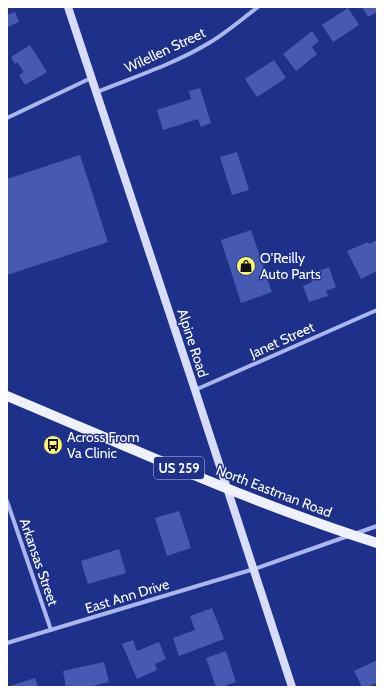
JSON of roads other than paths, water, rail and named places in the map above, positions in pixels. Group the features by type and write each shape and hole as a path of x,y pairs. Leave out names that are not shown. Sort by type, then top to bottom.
{"main road":[{"name":"Alpine Road","path":"68,7 292,687"},
{"name":"North Eastman Road","path":"7,396 227,488 377,543"}],"street":[{"name":"Wilellen Street","path":"96,92 175,60 203,46 217,38 258,7"},
{"path":"7,118 92,78"},
{"name":"Janet Street","path":"195,390 377,310"},
{"name":"Arkansas Street","path":"7,501 51,630"},
{"name":"East Ann Drive","path":"7,643 254,569 377,526"}],"place":[{"name":"O'Reilly Auto Parts","path":"246,266"},
{"name":"Across From Va Clinic","path":"53,445"}]}
